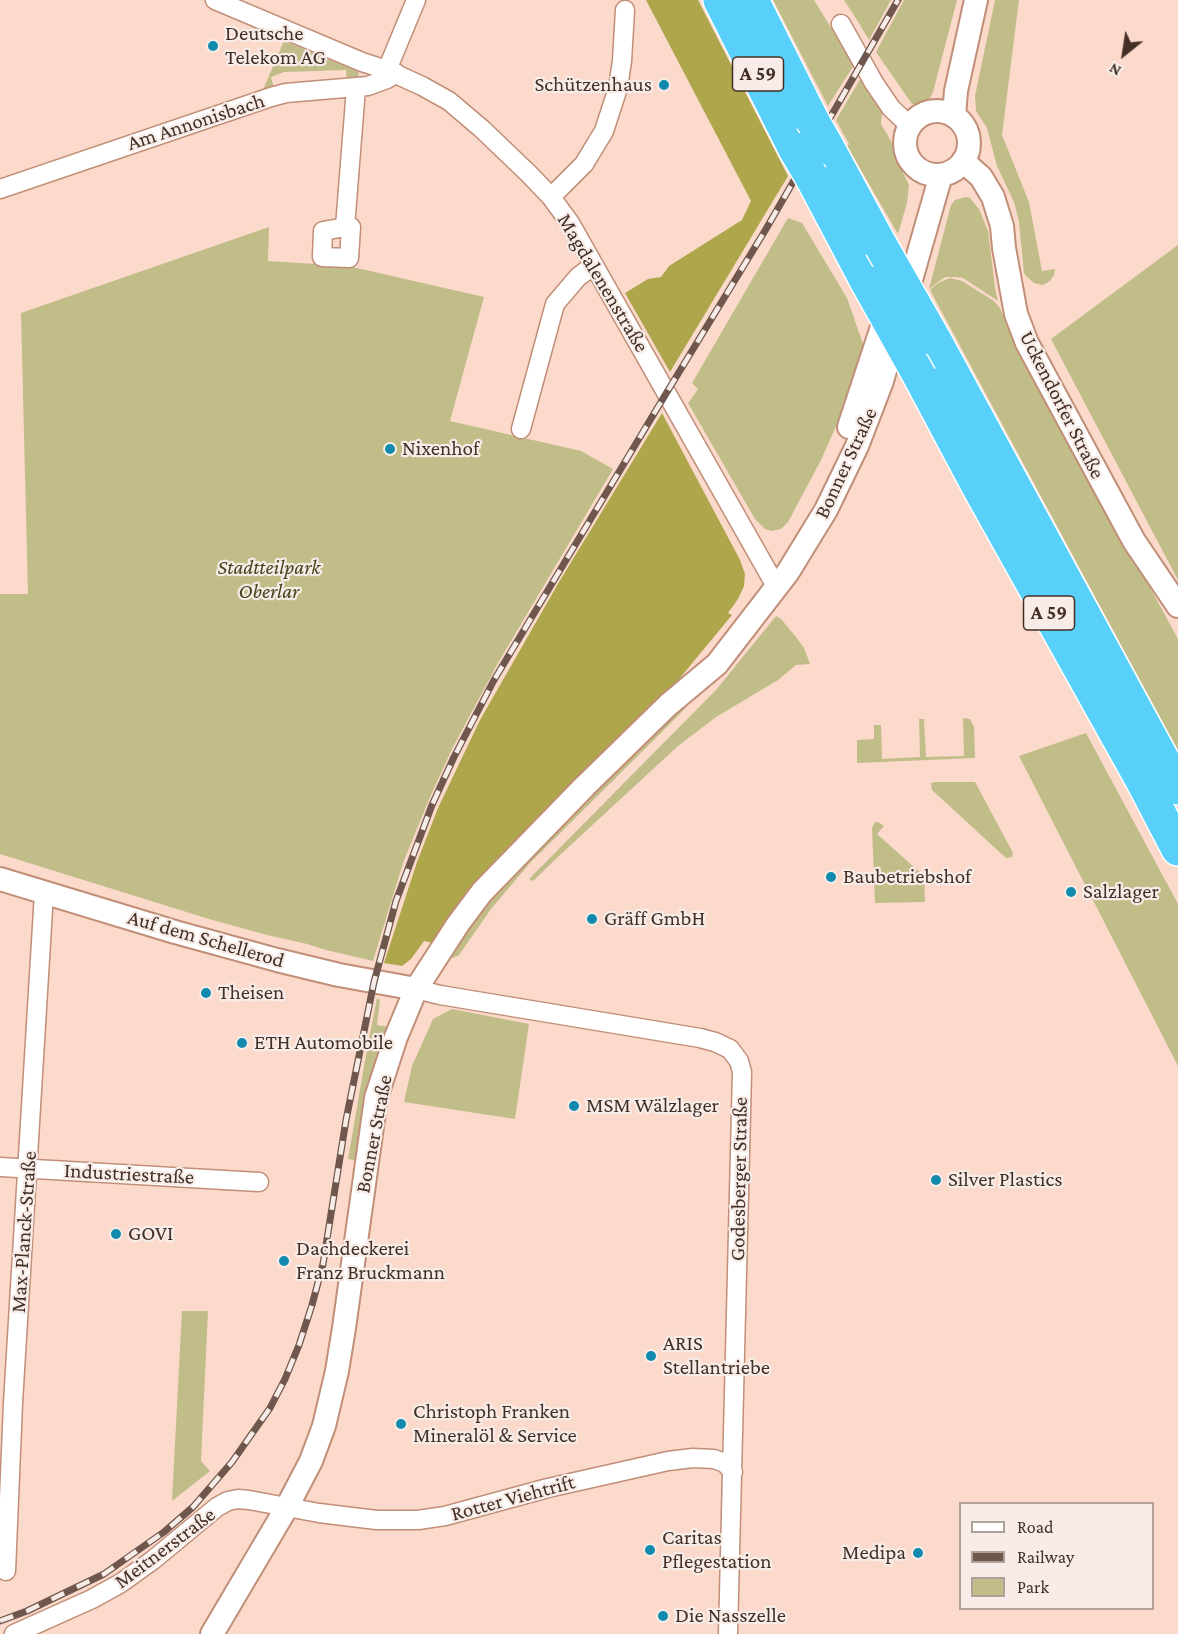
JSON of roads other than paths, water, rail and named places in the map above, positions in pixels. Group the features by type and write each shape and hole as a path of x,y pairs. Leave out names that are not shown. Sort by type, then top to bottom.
{"highway":[{"name":"A 59","path":"720,0 867,282 1178,849"},
{"name":"A 59","path":"752,0 828,148 1178,788"}],"street":[{"name":"Magdalenenstraße","path":"215,0 422,86 449,101 529,174 570,223 773,582"},
{"path":"392,72 416,0"},
{"path":"963,0 938,105 944,113 964,126 969,140 967,155 953,171 932,174 911,163 904,140 910,126 921,115 944,113 953,109 976,0"},
{"path":"550,197 584,164 604,132 618,88 625,10"},
{"path":"841,24 891,108 910,126"},
{"name":"Am Annonisbach","path":"0,189 271,97 286,93 368,86 387,79 392,72"},
{"path":"345,227 356,87"},
{"name":"Uckendorfer Straße","path":"963,161 981,177 993,197 1002,226 1005,258 1016,314 1027,343 1134,541 1178,606"},
{"name":"Bonner Straße","path":"212,1634 287,1507 311,1461 324,1426 330,1406 344,1328 376,1098 396,1037 416,989 458,924 482,892 668,705 717,664 773,582 823,485 849,426 875,349 924,179 932,174"},
{"path":"521,429 555,304 578,277 594,265"},
{"name":"Auf dem Schellerod","path":"0,879 277,960 339,975 416,989"},
{"name":"Max-Planck-Straße","path":"6,1571 6,1433 28,1168 44,892"},
{"name":"Godesberger Straße","path":"416,989 440,995 700,1038 730,1049 739,1061 742,1072 728,1634"},
{"name":"Industriestraße","path":"0,1167 259,1182"},
{"name":"Rotter Viehtrift","path":"287,1507 377,1520 418,1520 456,1513 548,1488 668,1461 693,1458 714,1459 725,1463 733,1472"},
{"name":"Meitnerstraße","path":"14,1634 92,1599 121,1583 228,1501 243,1499 287,1507"}],"railway":[{"path":"0,1621 27,1611 104,1574 164,1532 193,1507 232,1462 270,1408 299,1345 312,1305 323,1264 346,1120 374,982 396,901 432,805 494,680 766,229 898,0"}],"place":[{"name":"Deutsche Telekom AG","path":"213,46"},
{"name":"Schützenhaus","path":"664,85"},
{"name":"Nixenhof","path":"390,449"},
{"name":"Baubetriebshof","path":"831,877"},
{"name":"Salzlager","path":"1071,892"},
{"name":"Gräff GmbH","path":"592,919"},
{"name":"Theisen","path":"206,993"},
{"name":"ETH Automobile","path":"242,1043"},
{"name":"MSM Wälzlager","path":"574,1106"},
{"name":"Silver Plastics","path":"936,1180"},
{"name":"GOVI","path":"116,1234"},
{"name":"Dachdeckerei Franz Bruckmann","path":"284,1261"},
{"name":"ARIS Stellantriebe","path":"651,1356"},
{"name":"Christoph Franken Mineralöl & Service","path":"401,1424"},
{"name":"Caritas Pflegestation","path":"650,1550"},
{"name":"Medipa","path":"918,1553"},
{"name":"Die Nasszelle","path":"663,1616"}],"park label":[{"name":"Stadtteilpark Oberlar","path":"269,580"}]}
